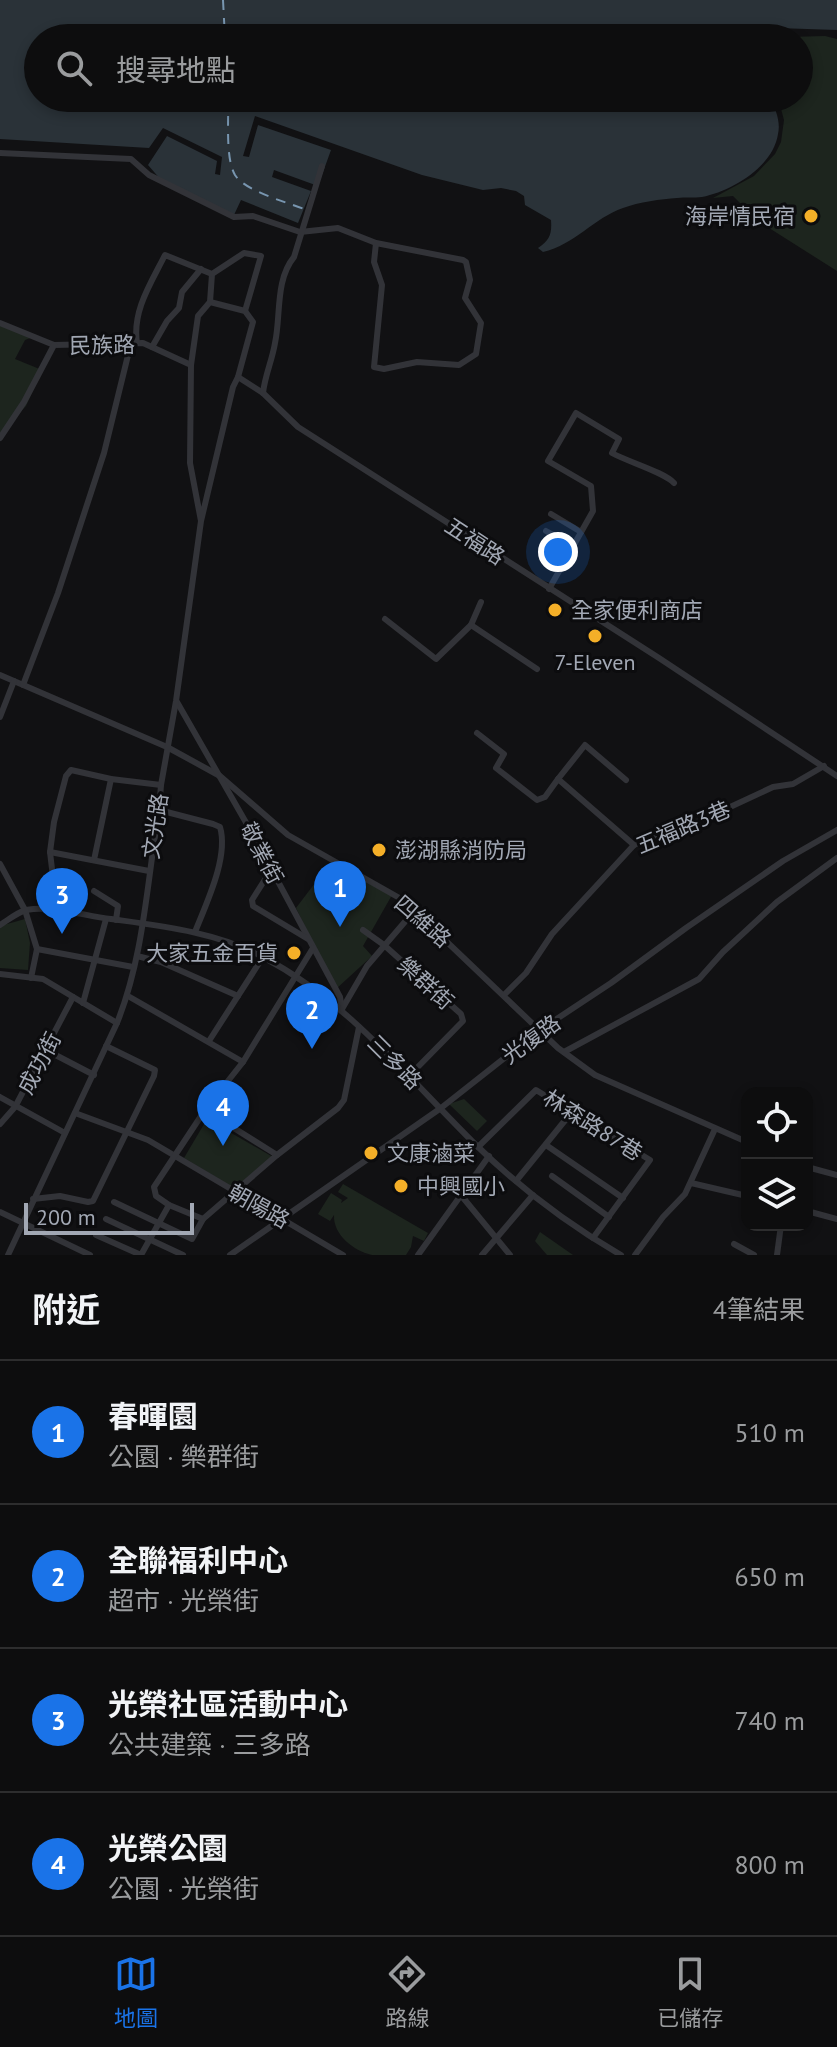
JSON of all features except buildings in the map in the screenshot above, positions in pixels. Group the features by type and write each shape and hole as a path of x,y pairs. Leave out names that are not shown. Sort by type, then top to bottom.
{"street":[{"path":"0,153 131,159 149,175 234,217 253,216 300,232 338,228 376,243 466,262 470,280 465,298 481,323 476,354 459,365 417,362 384,369 374,367 382,285 374,262 376,243"},
{"path":"263,393 265,373 275,344 278,306 288,264 294,257 322,166"},
{"path":"210,302 245,311 261,256 244,253 212,274"},
{"path":"23,685 58,593 104,453 134,343 140,306 165,255 212,274"},
{"path":"152,347 167,321 179,308 182,292 201,269"},
{"path":"201,521 190,463 191,365 198,316 210,302 212,274"},
{"name":"文光路","path":"8,1255 128,996 137,956 201,521 233,387 253,322 245,311"},
{"name":"民族路","path":"0,323 54,345 134,343 152,347 191,365"},
{"path":"0,438 24,402 54,345"},
{"name":"五福路","path":"238,377 263,393 298,427 837,776"},
{"path":"549,589 593,511 591,486 548,461 576,413 619,439 612,453 633,465 667,475 674,483"},
{"path":"551,514 581,532"},
{"path":"546,531 573,546"},
{"path":"385,619 436,659 471,625 481,602"},
{"path":"471,625 537,669"},
{"name":"四維路","path":"0,675 167,747 220,776 288,835 403,900 564,1052 595,1075 741,1140"},
{"path":"0,717 14,681"},
{"name":"敬業街","path":"176,701 340,997 342,1009"},
{"path":"477,733 504,754 496,768 537,800 545,797 585,745 626,780"},
{"name":"五福路3巷","path":"504,995 526,973 552,934 634,845 666,830 672,834 773,787 793,784 824,766"},
{"path":"57,911 50,852 66,776 71,770 161,785"},
{"path":"94,860 111,779"},
{"path":"558,779 634,845"},
{"path":"159,810 220,827 223,835 218,871 195,932"},
{"name":"光復路","path":"230,1255 441,1108 540,1030 783,861 837,830"},
{"path":"50,852 149,871"},
{"path":"564,1052 699,979 777,902 837,858"},
{"path":"0,864 2,874 25,910 37,949 31,978"},
{"path":"271,870 252,900 253,906 308,939"},
{"path":"94,891 118,906 116,920"},
{"path":"0,925 25,910"},
{"name":"三多路","path":"25,910 57,911 195,932 263,957 342,1009 478,1147 516,1181 621,1255"},
{"path":"342,1009 367,966 415,910"},
{"path":"83,1003 106,919"},
{"name":"樂群街","path":"363,930 461,1014 463,1021 410,1075"},
{"path":"203,1219 169,1205 153,1192 205,1110 243,1062 313,948"},
{"path":"37,949 133,967"},
{"path":"137,956 161,962 238,996"},
{"path":"209,1041 263,957"},
{"path":"0,974 43,979 117,1023"},
{"path":"128,996 243,1062"},
{"name":"成功街","path":"0,1124 15,1107 73,997"},
{"path":"114,1202 192,1239 203,1219 277,1155 338,1108 344,1100 359,1027"},
{"path":"33,1199 60,1196 93,1201 154,1076 155,1070 106,1046"},
{"path":"46,1050 94,1075"},
{"name":"林森路87巷","path":"478,1147 536,1090 650,1160 623,1198"},
{"path":"0,1097 65,1133"},
{"path":"205,1110 277,1155"},
{"name":"朝陽路","path":"75,1113 148,1140 281,1219 328,1251 343,1255"},
{"path":"516,1181 571,1113"},
{"path":"635,1255 663,1217 685,1194 715,1129"},
{"path":"546,1145 623,1198 593,1238"},
{"path":"418,1255 489,1156"},
{"path":"813,1169 837,1175"},
{"path":"552,1176 609,1217"},
{"path":"691,1183 741,1195"},
{"path":"460,1194 510,1255"},
{"path":"482,1255 533,1195"},
{"path":"96,1235 141,1255 169,1205"},
{"path":"0,1212 90,1255"},
{"path":"813,1213 837,1219"},
{"path":"106,1219 183,1255"},
{"path":"777,1255 780,1231"},
{"path":"734,1244 754,1255"}],"shaded area":[{"path":"0,0 837,0 837,30 813,29 813,24 24,24 24,112 775,112 779,129 775,146 760,167 738,183 702,197 657,200 623,208 564,244 543,252 538,248 549,236 551,220 525,205 524,196 516,191 501,188 483,190 422,175 255,116 243,156 249,157 258,125 331,150 318,186 274,170 272,177 311,191 298,223 241,200 234,215 161,180 148,165 167,136 217,161 215,174 220,175 222,157 163,128 149,148 0,139"},
{"path":"813,36 837,39 837,271 758,221 733,196 713,198 754,176 775,154 781,142 782,112 813,112"},
{"path":"0,324 33,337 25,340 15,359 42,370 26,406 0,434"},
{"path":"339,865 392,895 363,946 372,956 336,989 296,908 315,883 333,873"},
{"path":"25,919 30,943 28,970 0,968 0,926"},
{"path":"464,1099 487,1121 477,1131 449,1104"},
{"path":"207,1119 273,1157 234,1188 184,1158"},
{"path":"343,1184 428,1233 424,1241 413,1236 406,1255 372,1255 352,1246 337,1229 334,1215 330,1221 318,1214 331,1193 342,1200 341,1203 348,1198 338,1192"},
{"path":"540,1232 573,1255 547,1255 535,1241"}],"ferry route":[{"path":"223,0 224,24"},
{"path":"228,112 229,148 235,175 256,191 304,209"}],"place":[{"name":"海岸情民宿","path":"811,216"},
{"name":"全家便利商店","path":"555,610"},
{"name":"7-Eleven","path":"595,636"},
{"name":"澎湖縣消防局","path":"379,850"},
{"name":"春暉園","path":"340,927"},
{"name":"光榮社區活動中心","path":"62,934"},
{"name":"大家五金百貨","path":"294,953"},
{"name":"全聯福利中心","path":"312,1049"},
{"name":"光榮公園","path":"223,1146"},
{"name":"文康滷菜","path":"371,1153"},
{"name":"中興國小","path":"401,1186"}]}
